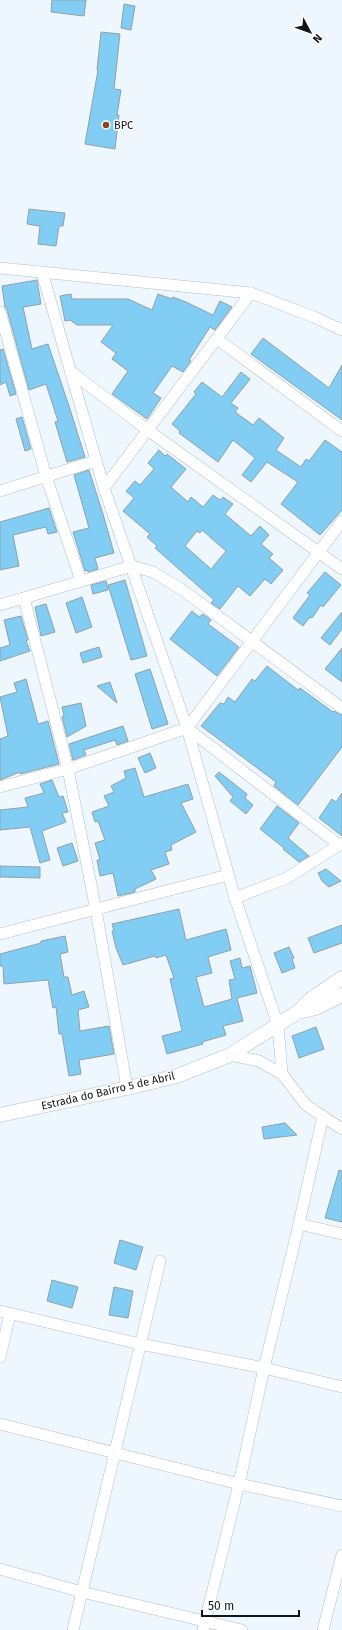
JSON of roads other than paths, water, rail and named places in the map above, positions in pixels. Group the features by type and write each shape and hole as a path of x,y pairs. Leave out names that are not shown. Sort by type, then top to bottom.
{"street":[{"path":"0,268 251,293 314,317 342,330"},
{"path":"42,272 95,461 187,728 235,898 278,1025 282,1074"},
{"path":"104,488 149,431 251,293"},
{"path":"0,312 3,333 46,476 81,581"},
{"path":"217,339 342,431"},
{"path":"70,371 149,431 342,569"},
{"path":"0,491 95,461"},
{"path":"0,787 68,769 187,728 342,521"},
{"path":"0,604 132,566 153,572 184,591 342,708"},
{"path":"24,598 68,769 96,910 127,1088"},
{"path":"187,728 340,844 287,878 235,898"},
{"path":"0,934 228,875"},
{"path":"298,1012 311,999 342,978"},
{"path":"298,1012 316,1008 342,994"},
{"name":"Estrada do Bairro 5 de Abril","path":"0,1115 177,1076 230,1055 298,1012"},
{"path":"230,1055 258,1061 282,1074 306,1105 342,1129"},
{"path":"204,1626 239,1484 264,1368 299,1224 323,1116"},
{"path":"299,1224 342,1234"},
{"path":"73,1630 160,1261"},
{"path":"0,1357 5,1312 140,1344 264,1368 342,1387"},
{"path":"0,1424 239,1484 342,1506"},
{"path":"323,1630 342,1555"},
{"path":"0,1569 204,1626 242,1630"}],"place":[{"name":"BPC","path":"106,125"}]}
